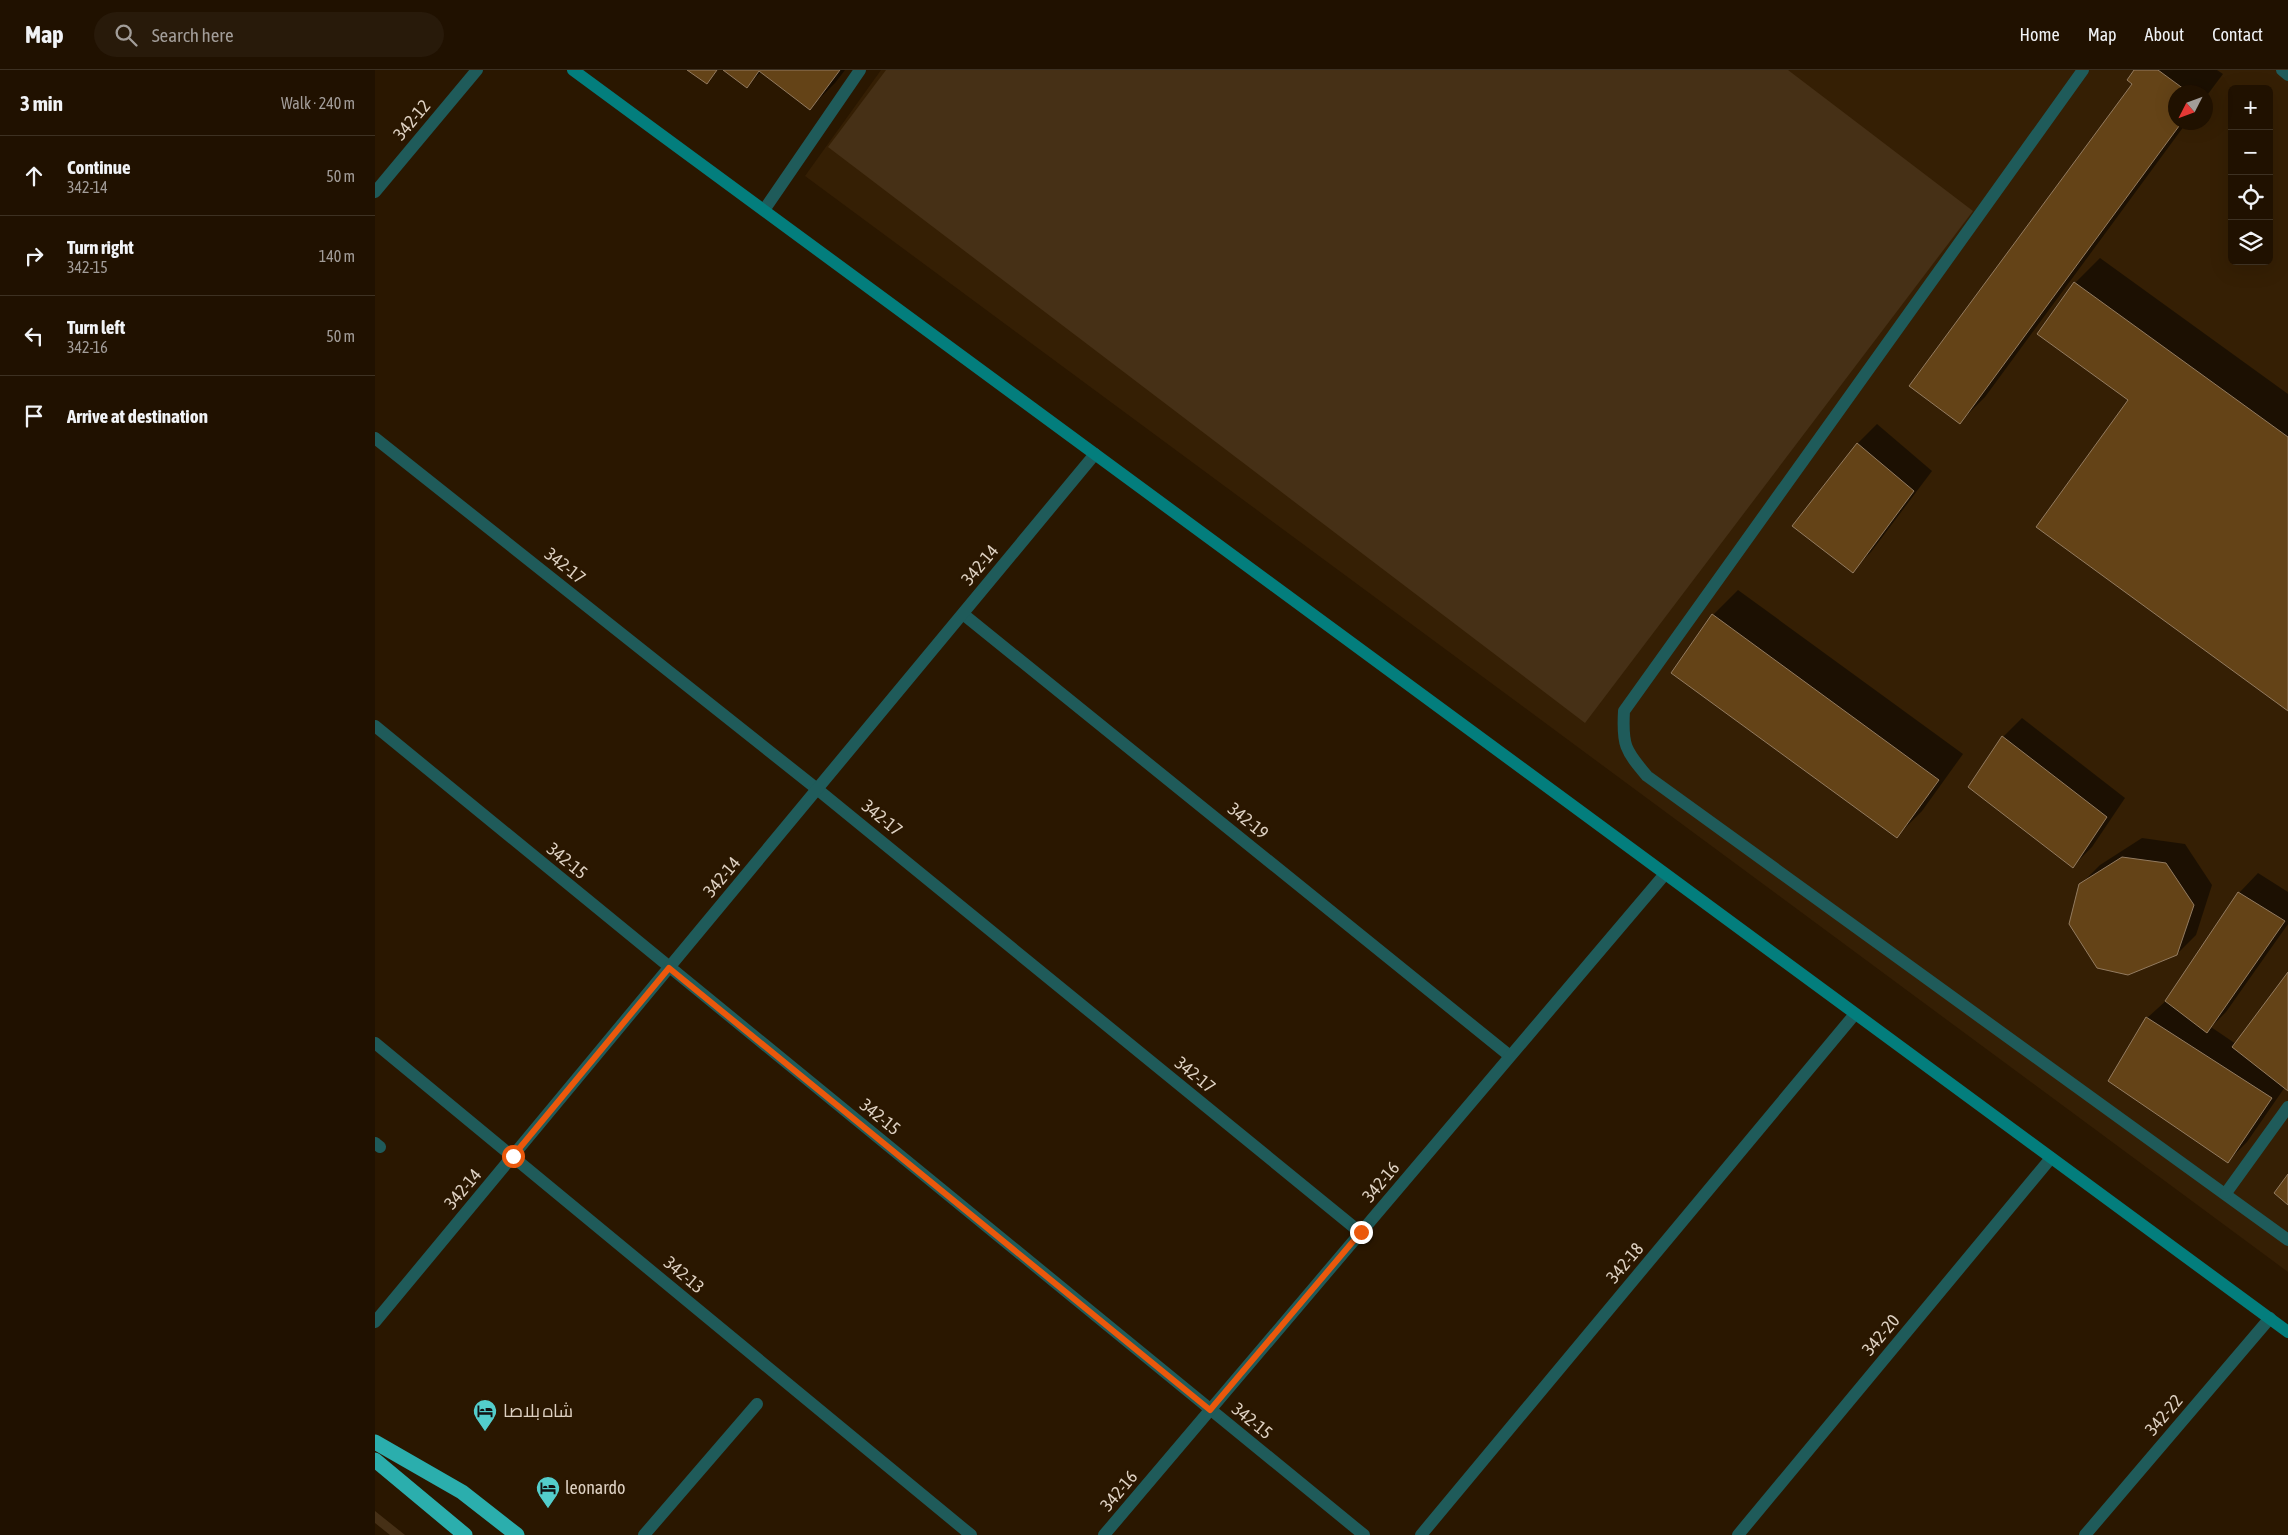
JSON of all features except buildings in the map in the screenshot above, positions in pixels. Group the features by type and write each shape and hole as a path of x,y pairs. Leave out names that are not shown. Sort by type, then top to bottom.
{"highway":[{"path":"375,1442 462,1492 517,1535"},
{"path":"375,1460 465,1535"}],"street":[{"name":"342-12","path":"375,192 477,70"},
{"path":"573,70 2288,1332"},
{"path":"764,210 860,70"},
{"path":"2083,70 1624,711 1622,736 1631,758 1647,776 2226,1193 2288,1240"},
{"path":"2282,70 2288,75"},
{"name":"342-17","path":"375,438 817,789 1361,1232"},
{"name":"342-14","path":"375,1322 1095,454"},
{"name":"342-19","path":"963,614 1510,1056"},
{"name":"342-15","path":"375,726 1364,1535"},
{"name":"342-16","path":"1104,1535 1665,874"},
{"name":"342-18","path":"1421,1535 1855,1014"},
{"name":"342-13","path":"375,1043 971,1535"},
{"path":"2226,1193 2288,1107"},
{"name":"342-20","path":"1738,1535 2051,1158"},
{"name":"342-22","path":"2085,1535 2270,1318"},
{"path":"644,1535 757,1404"}],"shaded area":[{"path":"881,70 2288,70 2288,1272 805,176"},
{"path":"886,70 1788,70 1973,211 1585,723 828,147"},
{"path":"375,1511 405,1535 390,1535 375,1523"}],"place":[{"name":"شاه بلاصا","path":"485,1432"},
{"name":"leonardo","path":"548,1509"}],"route":[{"path":"513,1156 669,968 1210,1410 1361,1232"}]}
